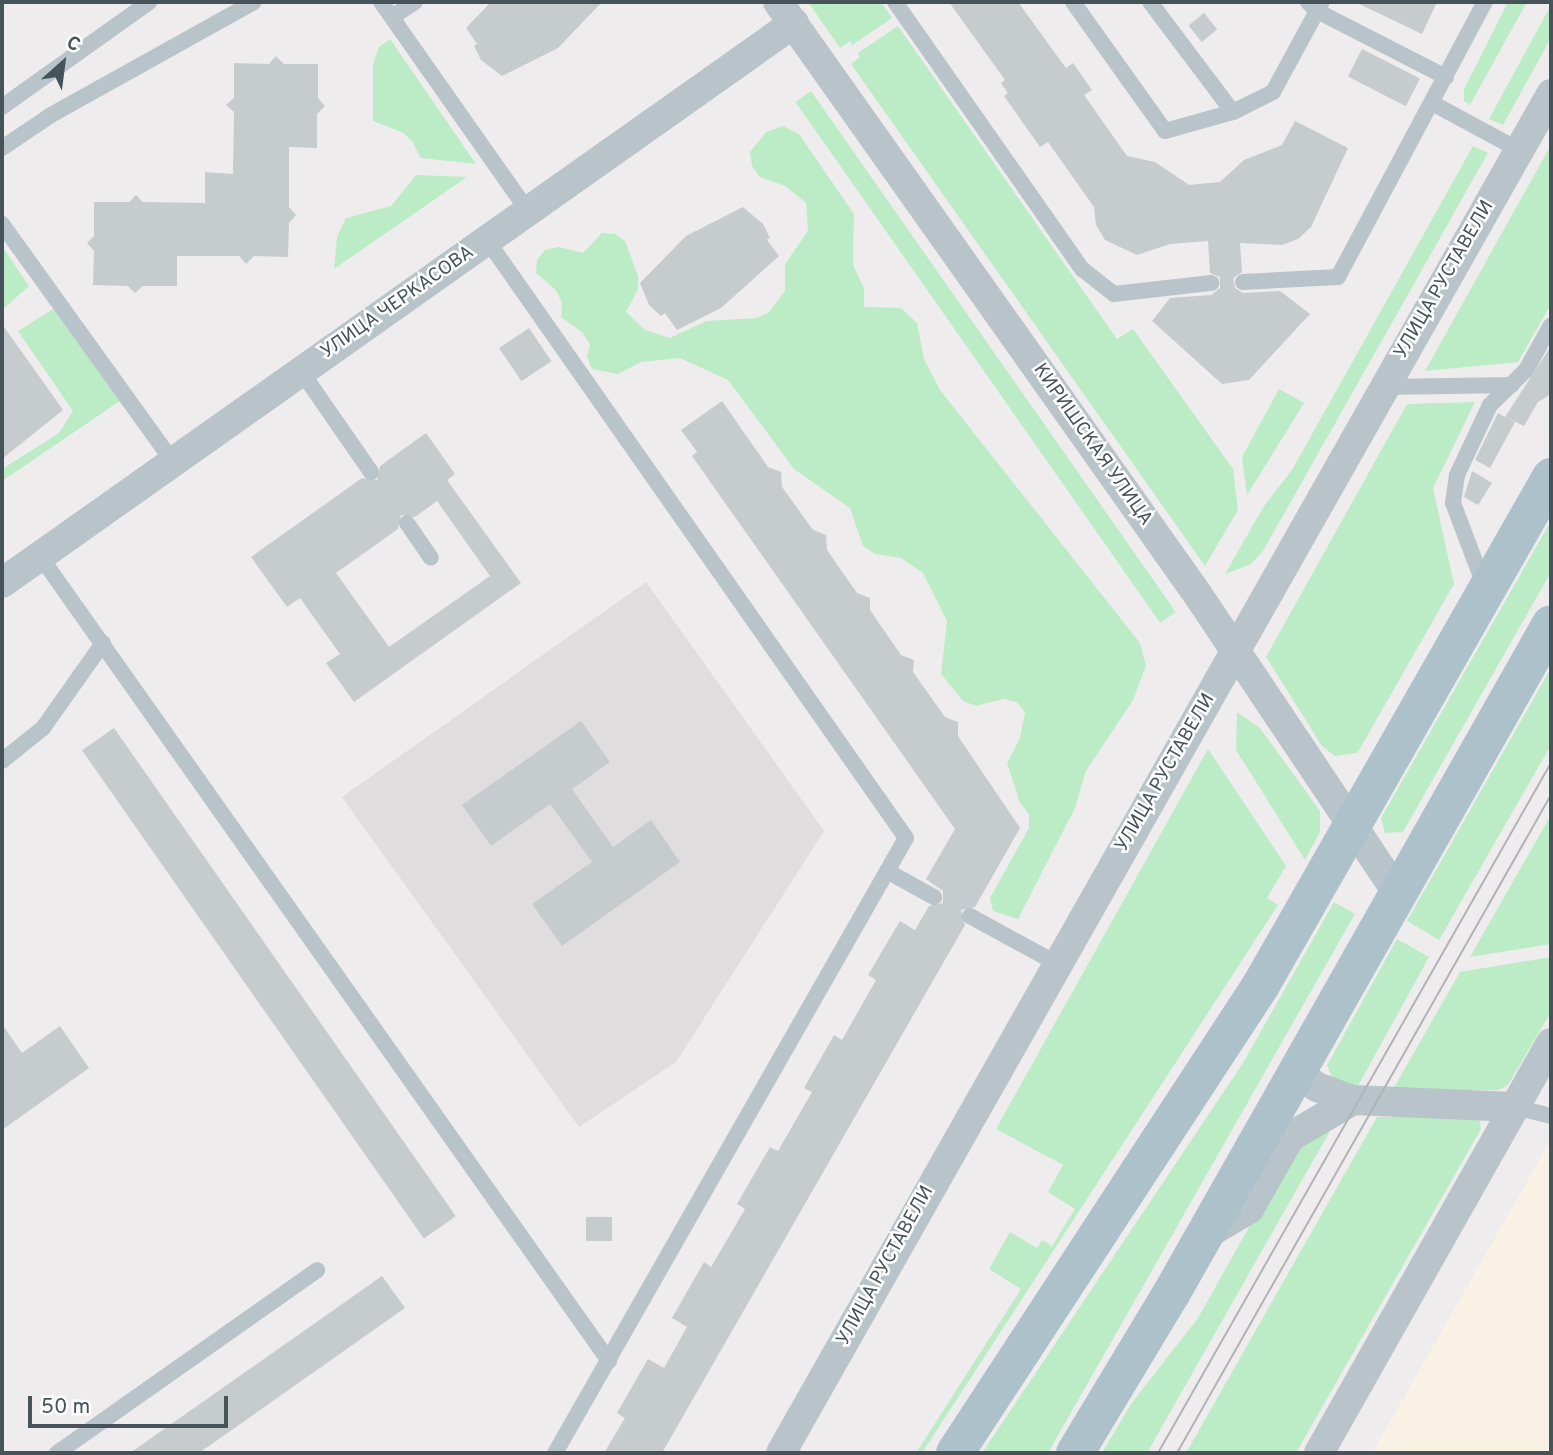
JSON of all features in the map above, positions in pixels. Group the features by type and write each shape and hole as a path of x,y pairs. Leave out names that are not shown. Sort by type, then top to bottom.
{"main road":[{"path":"955,1453 1224,1046 1551,477"},
{"path":"1075,1453 1205,1235 1551,624"}],"street":[{"name":"УЛИЦА ЧЕРКАСОВА","path":"2,583 528,211 786,13"},
{"name":"КИРИШСКАЯ УЛИЦА","path":"786,13 1235,653 1398,894"},
{"name":"УЛИЦА РУСТАВЕЛИ","path":"781,1453 1056,963 1235,653 1551,94"},
{"path":"1319,1453 1551,1043"},
{"path":"1297,1073 1317,1087 1353,1100 1515,1107"},
{"path":"1205,1235 1249,1209 1290,1137 1353,1100"}],"lane":[{"path":"2,107 149,2"},
{"path":"2,148 51,115 254,2"},
{"path":"381,2 528,211"},
{"path":"392,17 415,2"},
{"path":"895,2 1082,269 1114,294 1211,283"},
{"path":"1073,2 1165,131 1233,112 1273,92 1316,5 1446,77"},
{"path":"1150,2 1233,112"},
{"path":"1243,282 1338,277 1485,2"},
{"path":"1432,103 1519,150"},
{"path":"2,224 173,462"},
{"path":"487,240 906,838 555,1453"},
{"path":"1486,590 1453,503 1457,475 1490,405 1512,385 1551,325"},
{"path":"301,371 371,472"},
{"path":"1384,387 1512,385"},
{"path":"407,523 431,558"},
{"path":"40,556 609,1361"},
{"path":"2,761 43,728 103,643"},
{"path":"887,871 934,897"},
{"path":"970,916 1056,963"},
{"path":"1515,1107 1551,1116"},
{"path":"57,1453 317,1270"}],"shaded area":[{"path":"646,582 824,831 676,1062 579,1127 342,797"},
{"path":"1551,1140 1551,1453 1372,1453 1396,1411"}],"green space":[{"path":"808,2 881,2 892,18 852,45 850,41 840,48"},
{"path":"1508,2 1527,2 1470,105 1464,101 1464,89"},
{"path":"1551,5 1551,38 1503,125 1489,119"},
{"path":"898,26 1117,339 1133,329 1233,469 1238,510 1205,566 851,64 860,57 858,53"},
{"path":"390,39 476,164 421,158 412,141 402,132 373,121 373,64 379,47"},
{"path":"811,91 1176,612 1160,623 795,102"},
{"path":"783,126 799,134 854,214 853,265 864,288 864,307 901,308 917,323 924,359 940,390 1140,643 1146,666 1133,700 1086,771 1075,808 1018,919 993,911 990,898 1029,828 1029,814 1020,803 1007,763 1020,738 1025,712 1017,702 1003,699 976,706 963,701 941,674 947,621 923,573 901,558 875,554 863,546 850,508 794,469 728,380 680,358 641,362 618,374 592,369 587,357 590,345 583,333 561,317 562,303 556,290 536,273 537,260 545,250 558,247 583,253 602,233 615,234 625,241 638,276 638,289 626,312 645,330 670,338 706,321 757,318 769,312 785,291 785,264 808,231 806,203 785,186 760,177 752,166 750,152 766,132"},
{"path":"1551,145 1551,304 1518,362 1425,371"},
{"path":"1473,146 1488,153 1263,551 1251,564 1225,574 1264,506 1292,470"},
{"path":"416,175 467,177 334,269 337,237 346,218 391,206"},
{"path":"2,246 29,286 2,310"},
{"path":"53,309 120,401 2,481 2,469 59,433 73,411 18,331"},
{"path":"1279,389 1304,403 1247,495 1242,457"},
{"path":"1475,402 1433,488 1454,584 1357,753 1335,756 1322,746 1266,657 1407,404"},
{"path":"1551,521 1551,572 1403,832 1385,833 1381,818"},
{"path":"1551,668 1551,745 1439,940 1407,921"},
{"path":"1237,712 1260,728 1320,811 1320,832 1305,860 1236,750"},
{"path":"1208,749 1286,866 1267,898 1278,905 922,1453 916,1453 1021,1289 989,1269 1010,1232 1037,1248 1042,1240 1052,1246 1075,1209 1048,1192 1063,1165 996,1129"},
{"path":"1551,815 1551,944 1470,957"},
{"path":"1334,902 1355,914 1048,1453 982,1453 1243,1063"},
{"path":"1397,939 1429,957 1358,1086 1333,1080 1327,1065"},
{"path":"1551,957 1551,1012 1508,1085 1499,1090 1392,1091 1460,972"},
{"path":"1377,1117 1473,1117 1480,1120 1481,1129 1296,1453 1186,1453"},
{"path":"1334,1124 1147,1453 1102,1453 1131,1404 1198,1318 1290,1154"}],"building":[{"path":"491,2 602,2 558,48 502,76 481,60 474,46 477,44 466,28"},
{"path":"949,2 1018,2 1066,68 1073,63 1092,90 1084,95 1127,156 1155,162 1189,185 1220,182 1244,160 1282,145 1295,121 1348,148 1311,227 1298,239 1282,245 1240,243 1242,272 1233,278 1235,288 1243,293 1280,291 1310,314 1249,380 1222,384 1152,321 1170,298 1211,295 1220,288 1220,277 1210,273 1208,241 1170,244 1137,255 1105,240 1096,225 1094,207 1048,142 1040,147 1004,96 1008,93 1001,83 1005,80"},
{"path":"1355,2 1437,2 1422,34"},
{"path":"1204,13 1217,29 1202,42 1188,26"},
{"path":"1362,49 1420,79 1406,106 1348,77"},
{"path":"276,56 284,64 318,64 318,98 325,106 317,114 317,148 289,147 289,207 296,215 289,223 288,257 254,256 246,264 239,256 177,256 177,286 143,286 135,293 128,286 93,285 94,251 87,243 94,236 94,202 129,202 136,195 143,202 205,203 205,172 233,174 234,112 226,105 234,98 234,63 269,64"},
{"path":"743,207 763,224 770,238 767,240 779,256 721,308 677,330 665,313 661,316 649,305 640,283 686,236"},
{"path":"2,324 63,410 2,459"},
{"path":"529,328 551,361 522,381 499,348"},
{"path":"1551,346 1551,394 1538,402 1524,426 1506,417 1515,422 1490,468 1475,460 1498,413 1505,417"},
{"path":"722,401 768,467 781,472 782,487 813,530 826,535 827,550 857,593 870,598 870,610 901,655 914,660 913,672 945,717 958,722 958,736 1020,828 975,907 961,910 965,925 662,1453 604,1453 625,1418 617,1413 648,1359 664,1368 687,1327 672,1318 704,1262 711,1267 745,1209 737,1204 770,1147 778,1151 812,1092 804,1088 834,1035 842,1040 876,980 868,975 900,921 915,930 929,906 943,903 943,891 926,879 955,829 692,456 697,452 681,430"},
{"path":"426,433 455,474 447,480 521,583 354,702 326,663 340,654 300,598 287,607 251,557 362,478 377,480 380,466","holes":["437,501 490,576 389,647 336,573 398,529 401,515 415,517"]},
{"path":"1472,471 1492,483 1478,505 1464,497"},
{"path":"581,721 610,762 572,789 613,847 651,820 680,862 562,946 532,904 592,862 550,804 491,846 462,805"},
{"path":"114,728 456,1216 424,1239 82,750"},
{"path":"2,1024 22,1053 60,1026 89,1068 2,1130"},
{"path":"586,1217 612,1217 612,1241 586,1241"},
{"path":"382,1276 405,1308 199,1453 130,1453"}],"tram line":[{"path":"1158,1453 1551,763"},
{"path":"1177,1453 1551,795"}]}
